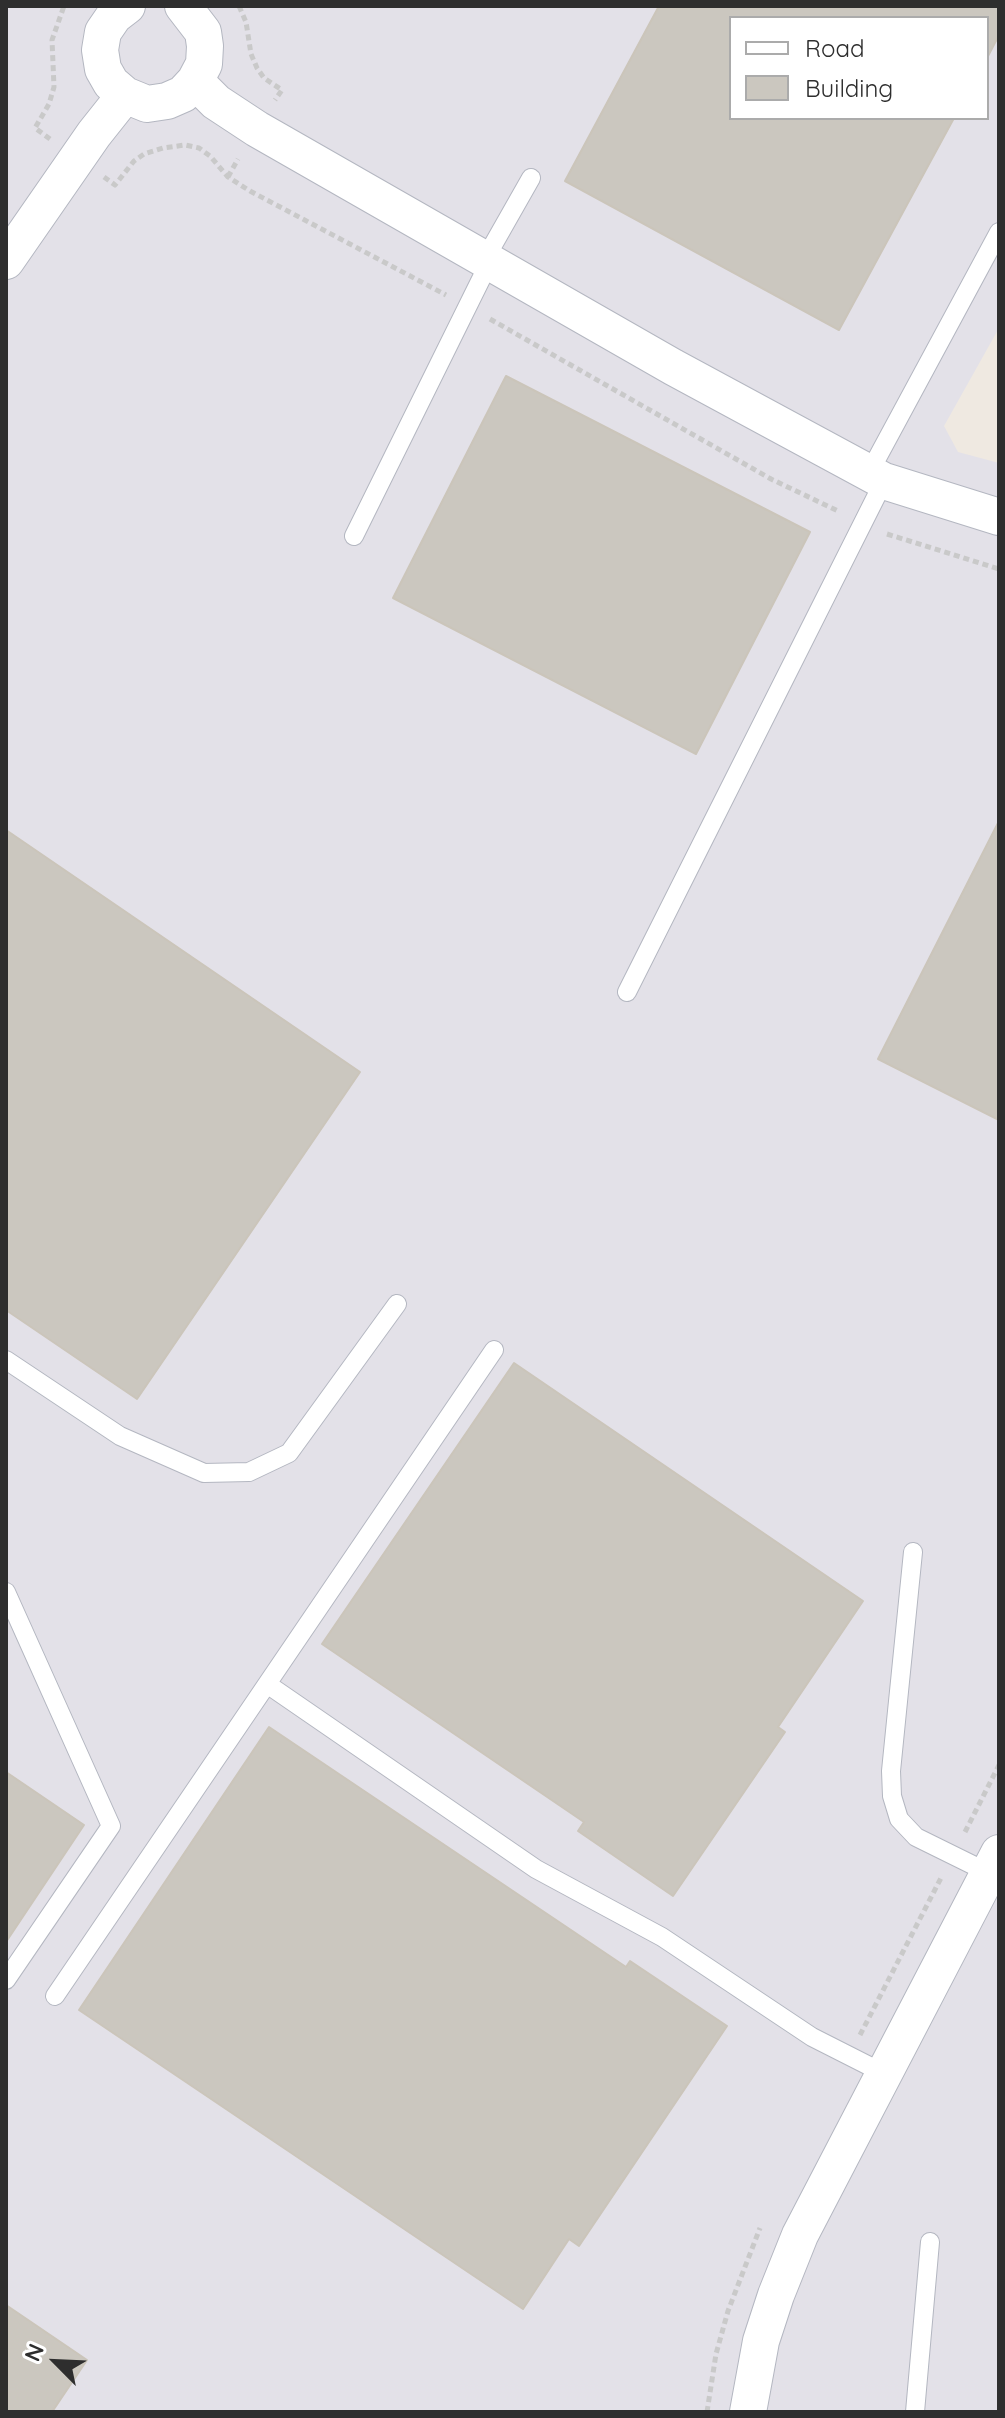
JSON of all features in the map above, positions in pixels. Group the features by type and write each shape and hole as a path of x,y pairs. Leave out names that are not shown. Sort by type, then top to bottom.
{"street":[{"path":"127,6 114,16 103,32 100,50 103,69 111,83 125,95 147,104 167,101 183,94 204,64 203,32 183,6"},
{"path":"195,81 216,102 257,129 673,367 876,477 999,517"},
{"path":"6,261 94,134 125,95"},
{"path":"748,2412 761,2341 800,2235 994,1863"}],"lane":[{"path":"354,536 531,178"},
{"path":"627,992 876,477 999,232"},
{"path":"6,1360 120,1436 204,1473 249,1472 289,1453 397,1304"},
{"path":"55,1996 494,1350"},
{"path":"913,1552 891,1771 892,1796 899,1819 916,1837 994,1863"},
{"path":"6,1592 111,1826 6,1980"},
{"path":"267,1684 536,1869 662,1937 812,2037 885,2074"},
{"path":"915,2412 930,2242"}],"path":[{"path":"52,140 35,128 49,104 54,87 52,40 64,6"},
{"path":"239,6 257,68 264,78 282,90 273,104"},
{"path":"101,175 115,185 134,161 144,154 185,145 199,148 228,177 250,191 454,299"},
{"path":"228,177 240,157"},
{"path":"481,314 771,479 840,512"},
{"path":"882,532 999,569"}],"shaded area":[{"path":"6,6 999,6 999,328 944,426 958,452 999,463 999,2412 6,2412"}],"building":[{"path":"659,6 999,6 999,35 989,54 989,16 729,16 729,120 953,120 839,330 565,181"},
{"path":"506,376 810,532 696,754 393,598"},
{"path":"999,821 999,1120 878,1059"},
{"path":"6,830 360,1072 137,1399 6,1310"},
{"path":"514,1363 863,1601 778,1727 785,1732 673,1896 578,1831 584,1822 322,1644"},
{"path":"269,1727 626,1967 630,1961 727,2026 579,2246 569,2239 523,2309 79,2010"},
{"path":"6,1772 84,1825 6,1942"},
{"path":"6,2305 87,2360 52,2412 6,2412"}]}
